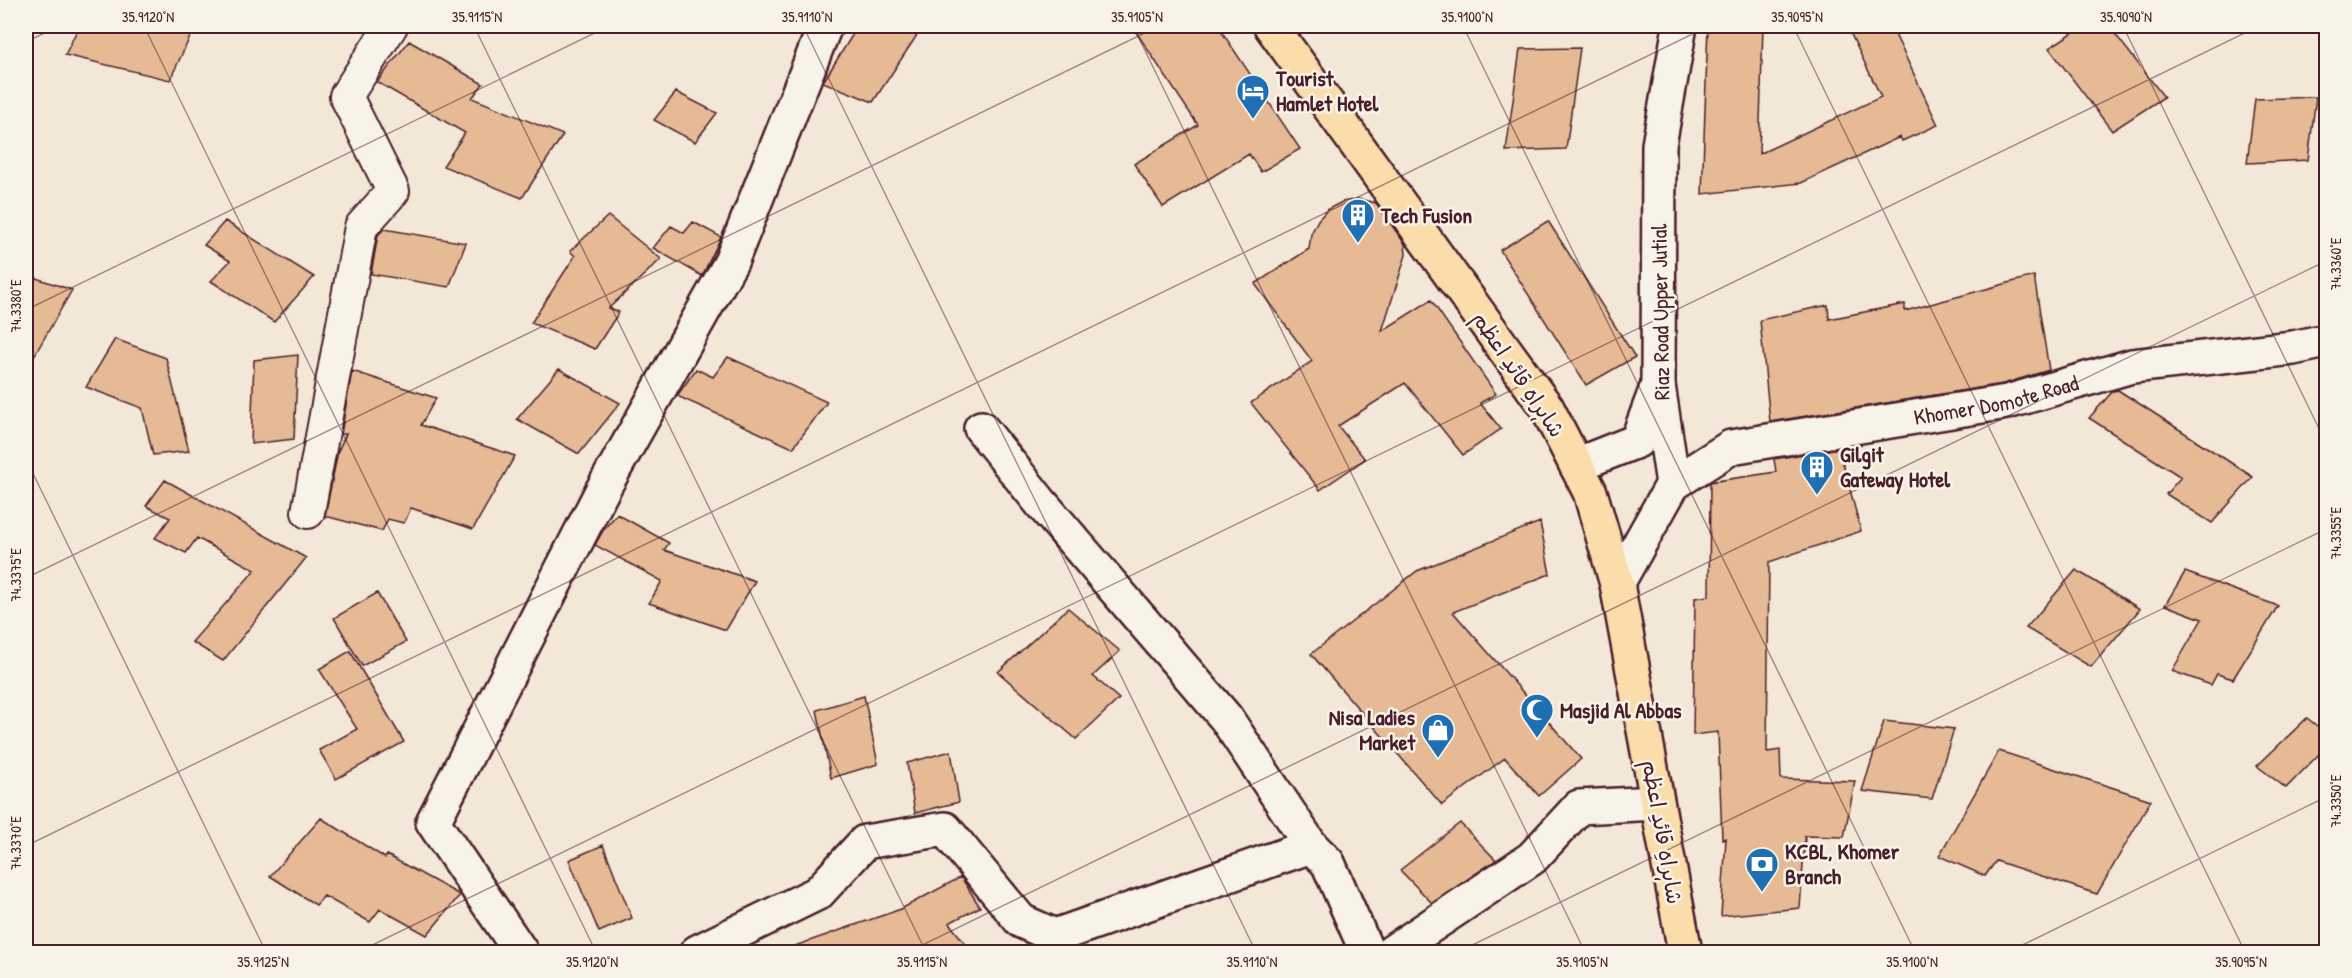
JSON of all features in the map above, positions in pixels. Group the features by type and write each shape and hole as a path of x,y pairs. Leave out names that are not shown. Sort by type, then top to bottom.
{"highway":[{"name":"شاہراہِ قائدِ اعظم","path":"1271,26 1547,408 1590,492 1617,584 1685,952"}],"street":[{"path":"308,512 361,227 393,191 346,96 391,26"},
{"path":"521,952 433,822 603,489 731,262 825,26"},
{"name":"Riaz Road Upper Jutial","path":"1673,484 1658,385 1659,145 1680,26"},
{"name":"Khomer Domote Road","path":"1673,484 1731,447 2007,402 2133,366 2293,348 2326,341"},
{"path":"1576,465 1636,441 1658,385"},
{"path":"981,428 1041,503 1226,718 1311,846 1328,863 1366,952"},
{"path":"1617,584 1673,484"},
{"path":"1392,952 1532,858 1579,807 1657,804"},
{"path":"697,952 818,893 865,842 945,829 1021,921 1054,936 1311,846"}],"building":[{"path":"79,26 195,26 170,80 65,55"},
{"path":"858,26 923,26 873,102 823,82"},
{"path":"1132,26 1218,26 1300,149 1261,172 1249,154 1163,207 1134,164 1198,125"},
{"path":"1708,26 1763,26 1759,154 1881,97 1847,26 1891,26 1938,125 1902,141 1900,137 1801,183 1702,194"},
{"path":"2083,26 2109,26 2164,97 2112,131 2049,48"},
{"path":"409,41 483,84 472,98 563,135 522,198 443,166 465,133 377,82"},
{"path":"1580,48 1566,149 1506,151 1520,49"},
{"path":"676,92 717,113 695,142 654,120"},
{"path":"2316,97 2308,160 2247,163 2255,99"},
{"path":"1358,199 1376,203 1405,244 1406,255 1382,331 1431,300 1496,394 1480,403 1501,429 1463,455 1405,383 1338,426 1365,459 1320,490 1251,403 1312,361 1255,284 1309,249 1311,234 1318,220 1328,209 1342,202"},
{"path":"608,216 661,259 609,308 619,312 595,349 531,323 575,256 570,251"},
{"path":"225,221 314,277 274,322 211,281 230,261 204,245"},
{"path":"1548,221 1635,357 1586,385 1500,250"},
{"path":"693,222 721,237 702,276 653,248 671,226 684,233"},
{"path":"384,229 466,243 449,287 371,274 378,235"},
{"path":"2034,276 2049,370 2003,384 1770,422 1760,320 1828,305 1829,319 1905,304 1905,311"},
{"path":"36,278 72,290 26,370 26,296"},
{"path":"115,339 166,358 189,451 153,455 142,408 86,387"},
{"path":"298,355 294,439 251,444 254,360"},
{"path":"728,357 827,402 793,448 677,396 696,369 713,377"},
{"path":"559,369 620,403 579,454 517,419"},
{"path":"352,371 436,398 421,425 515,456 473,529 411,508 404,523 388,519 382,531 325,516 338,451 346,434 341,434"},
{"path":"2118,390 2253,477 2212,523 2166,494 2181,477 2089,418 2113,391"},
{"path":"1839,448 1861,531 1769,562 1767,752 1780,750 1781,779 1855,781 1844,837 1805,836 1800,908 1721,916 1726,838 1722,839 1718,732 1693,735 1695,598 1709,596 1710,482 1776,472 1774,459"},
{"path":"165,480 306,558 223,661 192,642 255,570 197,538 186,553 155,538 170,518 146,506"},
{"path":"617,514 669,543 664,550 755,581 726,630 649,603 662,581 595,545 604,529"},
{"path":"1540,522 1550,574 1453,612 1581,759 1539,796 1505,758 1442,805 1311,654 1417,571"},
{"path":"2076,570 2140,609 2091,667 2026,628"},
{"path":"2185,572 2278,606 2233,679 2217,674 2211,685 2172,671 2202,619 2165,605"},
{"path":"377,593 406,642 362,666 334,618"},
{"path":"1068,608 1120,651 1093,676 1119,699 1076,739 998,672"},
{"path":"350,651 404,742 336,779 319,750 357,729 319,669"},
{"path":"864,696 878,764 831,778 817,710"},
{"path":"2307,718 2326,733 2326,747 2286,788 2257,766"},
{"path":"1884,721 1954,729 1932,799 1862,791"},
{"path":"951,751 959,802 915,813 907,763"},
{"path":"1999,751 2151,800 2097,894 1996,861 1985,876 1939,856"},
{"path":"321,818 385,858 387,855 460,895 427,935 380,909 370,922 324,896 316,905 270,876"},
{"path":"1460,823 1496,860 1432,903 1400,870"},
{"path":"603,845 632,918 599,932 569,860"},
{"path":"961,877 980,907 949,923 972,952 789,952 789,948 901,909"}],"place":[{"name":"Tourist Hamlet Hotel","path":"1253,120"},
{"name":"Tech Fusion","path":"1358,244"},
{"name":"Gilgit Gateway Hotel","path":"1817,496"},
{"name":"Masjid Al Abbas","path":"1537,739"},
{"name":"Nisa Ladies Market","path":"1438,759"},
{"name":"KCBL, Khomer Branch","path":"1762,893"}]}
